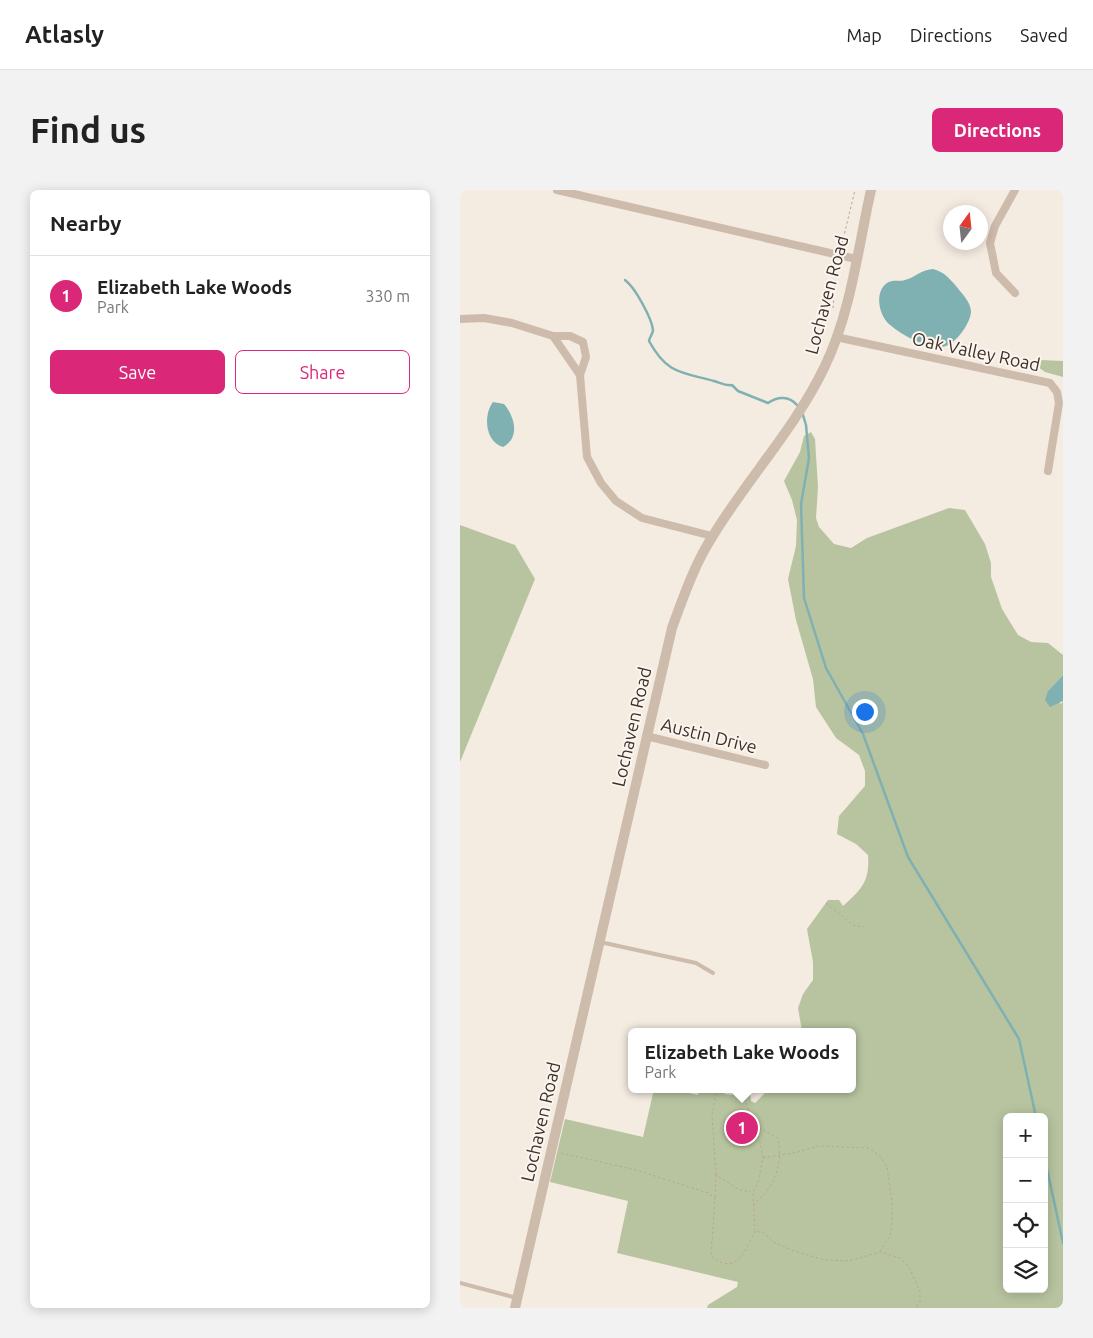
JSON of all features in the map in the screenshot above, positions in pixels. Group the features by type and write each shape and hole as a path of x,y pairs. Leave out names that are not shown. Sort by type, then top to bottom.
{"street":[{"path":"558,190 856,259"},
{"name":"Lochaven Road","path":"516,1303 672,628 695,569 712,536 800,409 825,366 836,337 871,190"},
{"path":"1015,190 995,226 990,243 996,273 1015,293"},
{"path":"460,320 484,318 534,329 553,336 570,336 583,342 586,358 580,375 587,457 600,484 616,501 642,518 712,536"},
{"path":"553,336 580,375"},
{"name":"Oak Valley Road","path":"836,337 1050,383 1057,392 1059,403 1048,471"},
{"name":"Austin Drive","path":"646,736 765,765"}],"lane":[{"path":"600,942 696,963 713,973"},
{"path":"460,1283 516,1303"}],"path":[{"path":"833,308 835,274 855,190"},
{"path":"826,903 853,925 864,927"},
{"path":"716,1093 712,1115 716,1175 712,1256 719,1263 730,1264 744,1256 755,1231 753,1192 758,1182 763,1158 741,1093"},
{"path":"753,1124 778,1138 780,1156 779,1169 775,1180 765,1194 753,1205"},
{"path":"763,1158 780,1156 817,1146 869,1148 880,1156 887,1167 892,1201 890,1236 880,1252"},
{"path":"551,1150 636,1170 708,1193 716,1198"},
{"path":"716,1175 740,1190 753,1192"},
{"path":"755,1231 764,1233 773,1242 794,1251 825,1260 849,1261 880,1252 900,1258 910,1267 920,1292 920,1302 915,1308"}],"green space":[{"path":"1041,360 1063,361 1063,377 1045,372 1038,367"},
{"path":"811,432 815,439 818,487 816,518 819,527 834,544 851,548 867,538 949,508 965,510 985,544 991,563 991,577 1002,609 1018,635 1031,642 1048,643 1063,655 1063,675 1048,691 1061,704 1063,701 1063,1308 707,1308 708,1305 737,1287 738,1282 617,1253 628,1201 550,1182 565,1119 643,1137 653,1093 689,1093 697,1095 699,1093 724,1093 732,1095 733,1093 750,1093 751,1101 755,1103 765,1093 856,1093 856,1028 801,1028 798,1008 803,994 813,980 813,962 807,929 828,900 839,900 843,906 860,889 868,872 868,855 856,844 837,834 839,816 865,786 865,771 859,755 836,738 816,707 813,679 796,620 788,579 796,546 797,520 792,500 784,481 800,452 804,436"},
{"path":"460,525 515,545 535,579 460,762"}],"water":[{"path":"933,269 946,275 968,301 971,308 968,323 960,335 950,344 940,347 920,342 894,328 886,320 879,304 880,292 887,283 905,280"},
{"path":"493,402 504,404 513,420 514,432 512,438 503,447 492,440 489,434 487,421"},
{"path":"1063,675 1063,701 1050,707 1045,700 1048,691"}],"waterway":[{"path":"625,280 638,296 650,319 653,330 649,341 662,360 669,366 684,373 725,385 732,385 738,391 768,403 783,398 797,405"},
{"path":"803,415 806,425 809,458 801,504 804,598 826,668 863,734 908,857 1019,1039 1035,1113"},
{"path":"1045,1158 1063,1243"}],"place":[{"name":"Elizabeth Lake Woods","path":"742,1128"}]}
